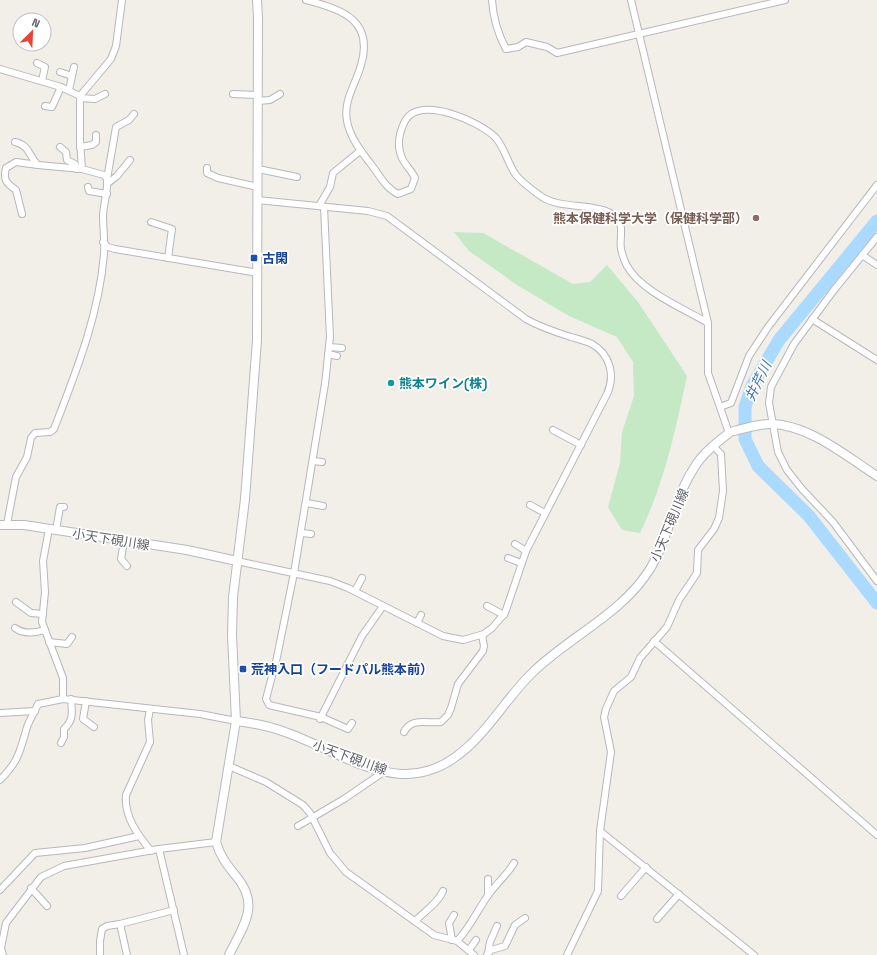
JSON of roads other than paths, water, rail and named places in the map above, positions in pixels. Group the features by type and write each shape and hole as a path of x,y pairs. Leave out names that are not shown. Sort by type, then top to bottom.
{"main road":[{"path":"230,955 247,919 250,907 249,897 244,885 219,854 216,842 236,721 232,635 233,597 245,499 257,340 257,0"},
{"name":"小天下硯川線","path":"236,721 264,725 286,732 370,767 385,771 402,774 421,773 440,766 454,758 478,736 507,700 552,654 616,608 636,588 649,570 661,547 693,469 713,446 734,431 754,425 770,424 795,428 811,434 877,476"},
{"name":"小天下硯川線","path":"3,525 24,525 52,529 187,550 237,560"}],"street":[{"path":"80,169 80,97 108,62 114,52 122,0"},
{"path":"306,0 349,15 359,27 365,43 361,66 348,98 347,120 351,135 360,151 390,190 398,194 411,189 415,178 411,170 402,159 398,135 408,115 413,112 432,108 441,110 480,126 495,138 506,153 516,175 542,197 561,204 611,213 618,219 621,228 621,249 627,266 642,284 708,324"},
{"path":"492,0 493,12 498,31 506,49 526,42 547,47 557,52 639,33 678,26 785,0"},
{"path":"631,0 708,324 708,373 720,407 734,431"},
{"path":"37,62 45,67 42,81"},
{"path":"68,90 74,67"},
{"path":"0,69 62,87 80,97 95,99 105,94"},
{"path":"60,72 72,76"},
{"path":"45,106 52,107 62,87"},
{"path":"233,94 270,100 280,94"},
{"path":"3,525 16,477 27,457 31,438 35,433 50,432 54,429 79,365 96,306 104,254 104,212 107,194 107,181 116,127 129,120 134,114"},
{"path":"80,147 92,145 96,142 96,136"},
{"path":"15,142 28,148 34,162 38,165"},
{"path":"60,147 66,152 67,160 75,164 80,169"},
{"path":"352,723 348,729 292,709 268,705 266,698 277,657 302,533 329,347 328,260 322,206 330,187 333,173 360,151"},
{"path":"107,181 117,176 130,160"},
{"path":"22,214 16,190 6,183 4,178 6,168 16,162 80,169 104,175 107,181"},
{"path":"206,168 207,172 218,178 258,187"},
{"path":"258,169 297,177"},
{"path":"720,407 731,403 749,356 768,327 877,185"},
{"path":"88,187 89,191 107,194"},
{"path":"237,560 330,581 443,636 454,639 473,638 482,635 492,628 504,615 510,602 526,551 611,386 612,376 610,367 601,351 592,344 540,327 526,319 387,216 368,211 257,200"},
{"path":"151,222 172,229 168,258"},
{"path":"877,238 862,255 794,344 771,387 770,403 770,424 778,452 788,470 802,489 833,522 877,580"},
{"path":"104,242 108,247 258,273"},
{"path":"862,255 877,265"},
{"path":"812,319 877,360"},
{"path":"329,347 342,348"},
{"path":"328,354 337,356"},
{"path":"553,430 580,445"},
{"path":"567,955 598,891 600,831 611,752 604,717 606,709 614,691 631,677 640,658 667,627 680,600 697,573 698,550 714,529 719,518 723,491 721,454 713,446"},
{"path":"313,461 322,462"},
{"path":"307,503 323,506"},
{"path":"530,505 545,513"},
{"path":"63,698 63,678 42,622 45,592 43,561 60,507 64,507"},
{"path":"302,533 311,534"},
{"path":"124,541 121,559 127,566"},
{"path":"514,544 526,551"},
{"path":"508,558 521,563"},
{"path":"355,592 362,578"},
{"path":"16,602 31,613 43,614"},
{"path":"320,719 362,636 383,606"},
{"path":"487,606 504,615"},
{"path":"417,623 421,615"},
{"path":"15,628 28,633 45,630"},
{"path":"404,732 407,726 414,722 441,722 448,715 458,684 483,651 484,646 482,635"},
{"path":"49,642 67,644 72,637"},
{"path":"654,641 877,835"},
{"path":"0,780 16,762 23,745 28,726 38,704 63,698 150,708 236,721"},
{"path":"61,743 64,737 64,729 70,723 73,716 71,699"},
{"path":"86,701 84,719 94,726"},
{"path":"150,708 148,720 150,742 126,795 126,804 128,815 139,836 151,851"},
{"path":"0,713 35,711"},
{"path":"229,766 266,782 303,805 313,819 337,865 434,935 455,941 474,955"},
{"path":"298,826 313,819 385,771"},
{"path":"600,831 646,866 754,955"},
{"path":"0,888 35,853 84,848 139,836"},
{"path":"3,955 1,948 6,923 40,877 64,866 159,849 216,842"},
{"path":"159,849 184,955"},
{"path":"455,941 501,878 507,875 514,863"},
{"path":"621,896 646,866"},
{"path":"488,879 488,895"},
{"path":"32,888 47,906"},
{"path":"415,921 432,904 440,899 443,891"},
{"path":"657,919 679,894"},
{"path":"100,955 102,929 107,926 174,910"},
{"path":"454,914 448,923 455,941"},
{"path":"488,955 491,950 505,946 515,925 525,918"},
{"path":"120,924 127,955"},
{"path":"488,955 490,942 497,926"},
{"path":"469,950 476,940"}],"waterway":[{"name":"井芹川","path":"877,221 779,340 752,386 745,407 745,439 758,466 809,516 877,603"}],"place":[{"name":"熊本保健科学大学（保健科学部）","path":"756,218"},
{"name":"古閑","path":"254,258"},
{"name":"熊本ワイン(株)","path":"391,383"},
{"name":"荒神入口（フードパル熊本前）","path":"243,669"}]}
